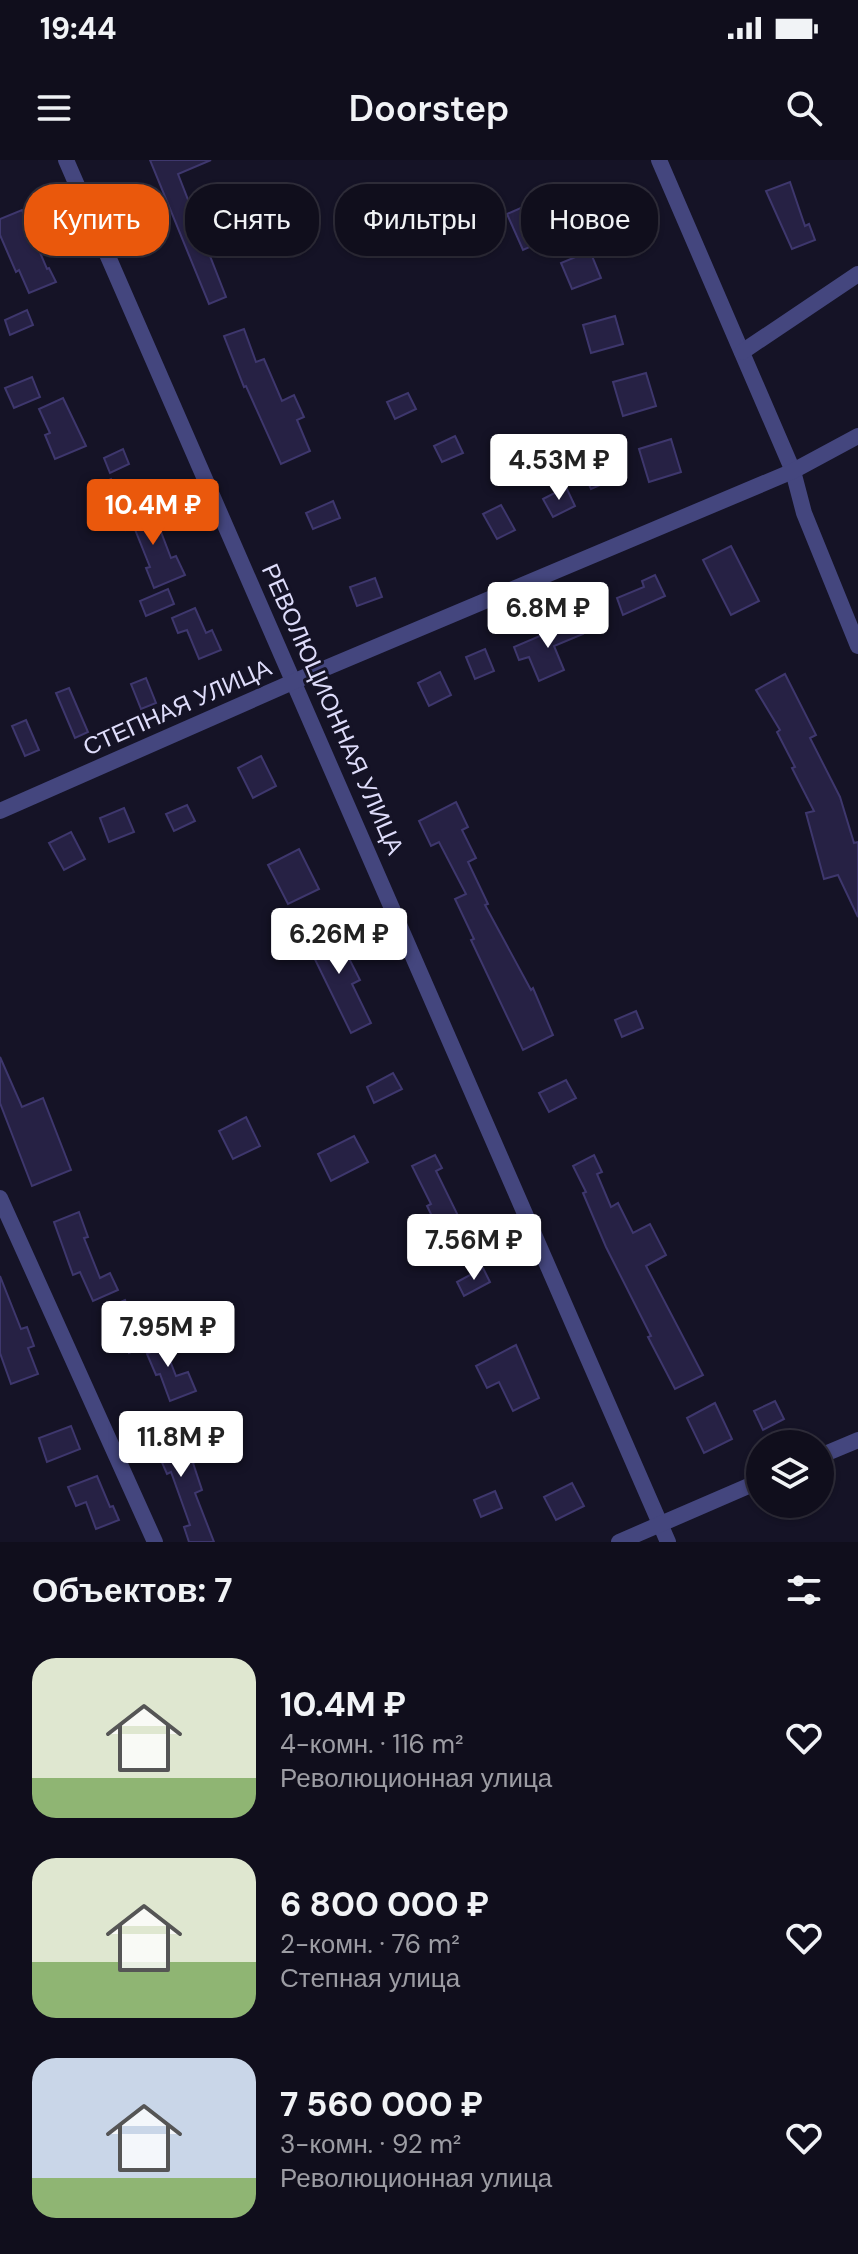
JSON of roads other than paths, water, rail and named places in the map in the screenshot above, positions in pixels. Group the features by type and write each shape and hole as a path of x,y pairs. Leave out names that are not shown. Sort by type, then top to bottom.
{"street":[{"name":"РЕВОЛЮЦИОННАЯ УЛИЦА","path":"66,160 668,1542"},
{"path":"659,160 793,471 804,513 858,646"},
{"path":"742,352 858,274"},
{"name":"СТЕПНАЯ УЛИЦА","path":"0,811 295,681 793,471 858,436"},
{"path":"0,1198 155,1542"},
{"path":"834,1450 858,1440"},
{"path":"619,1542 746,1487"}]}
